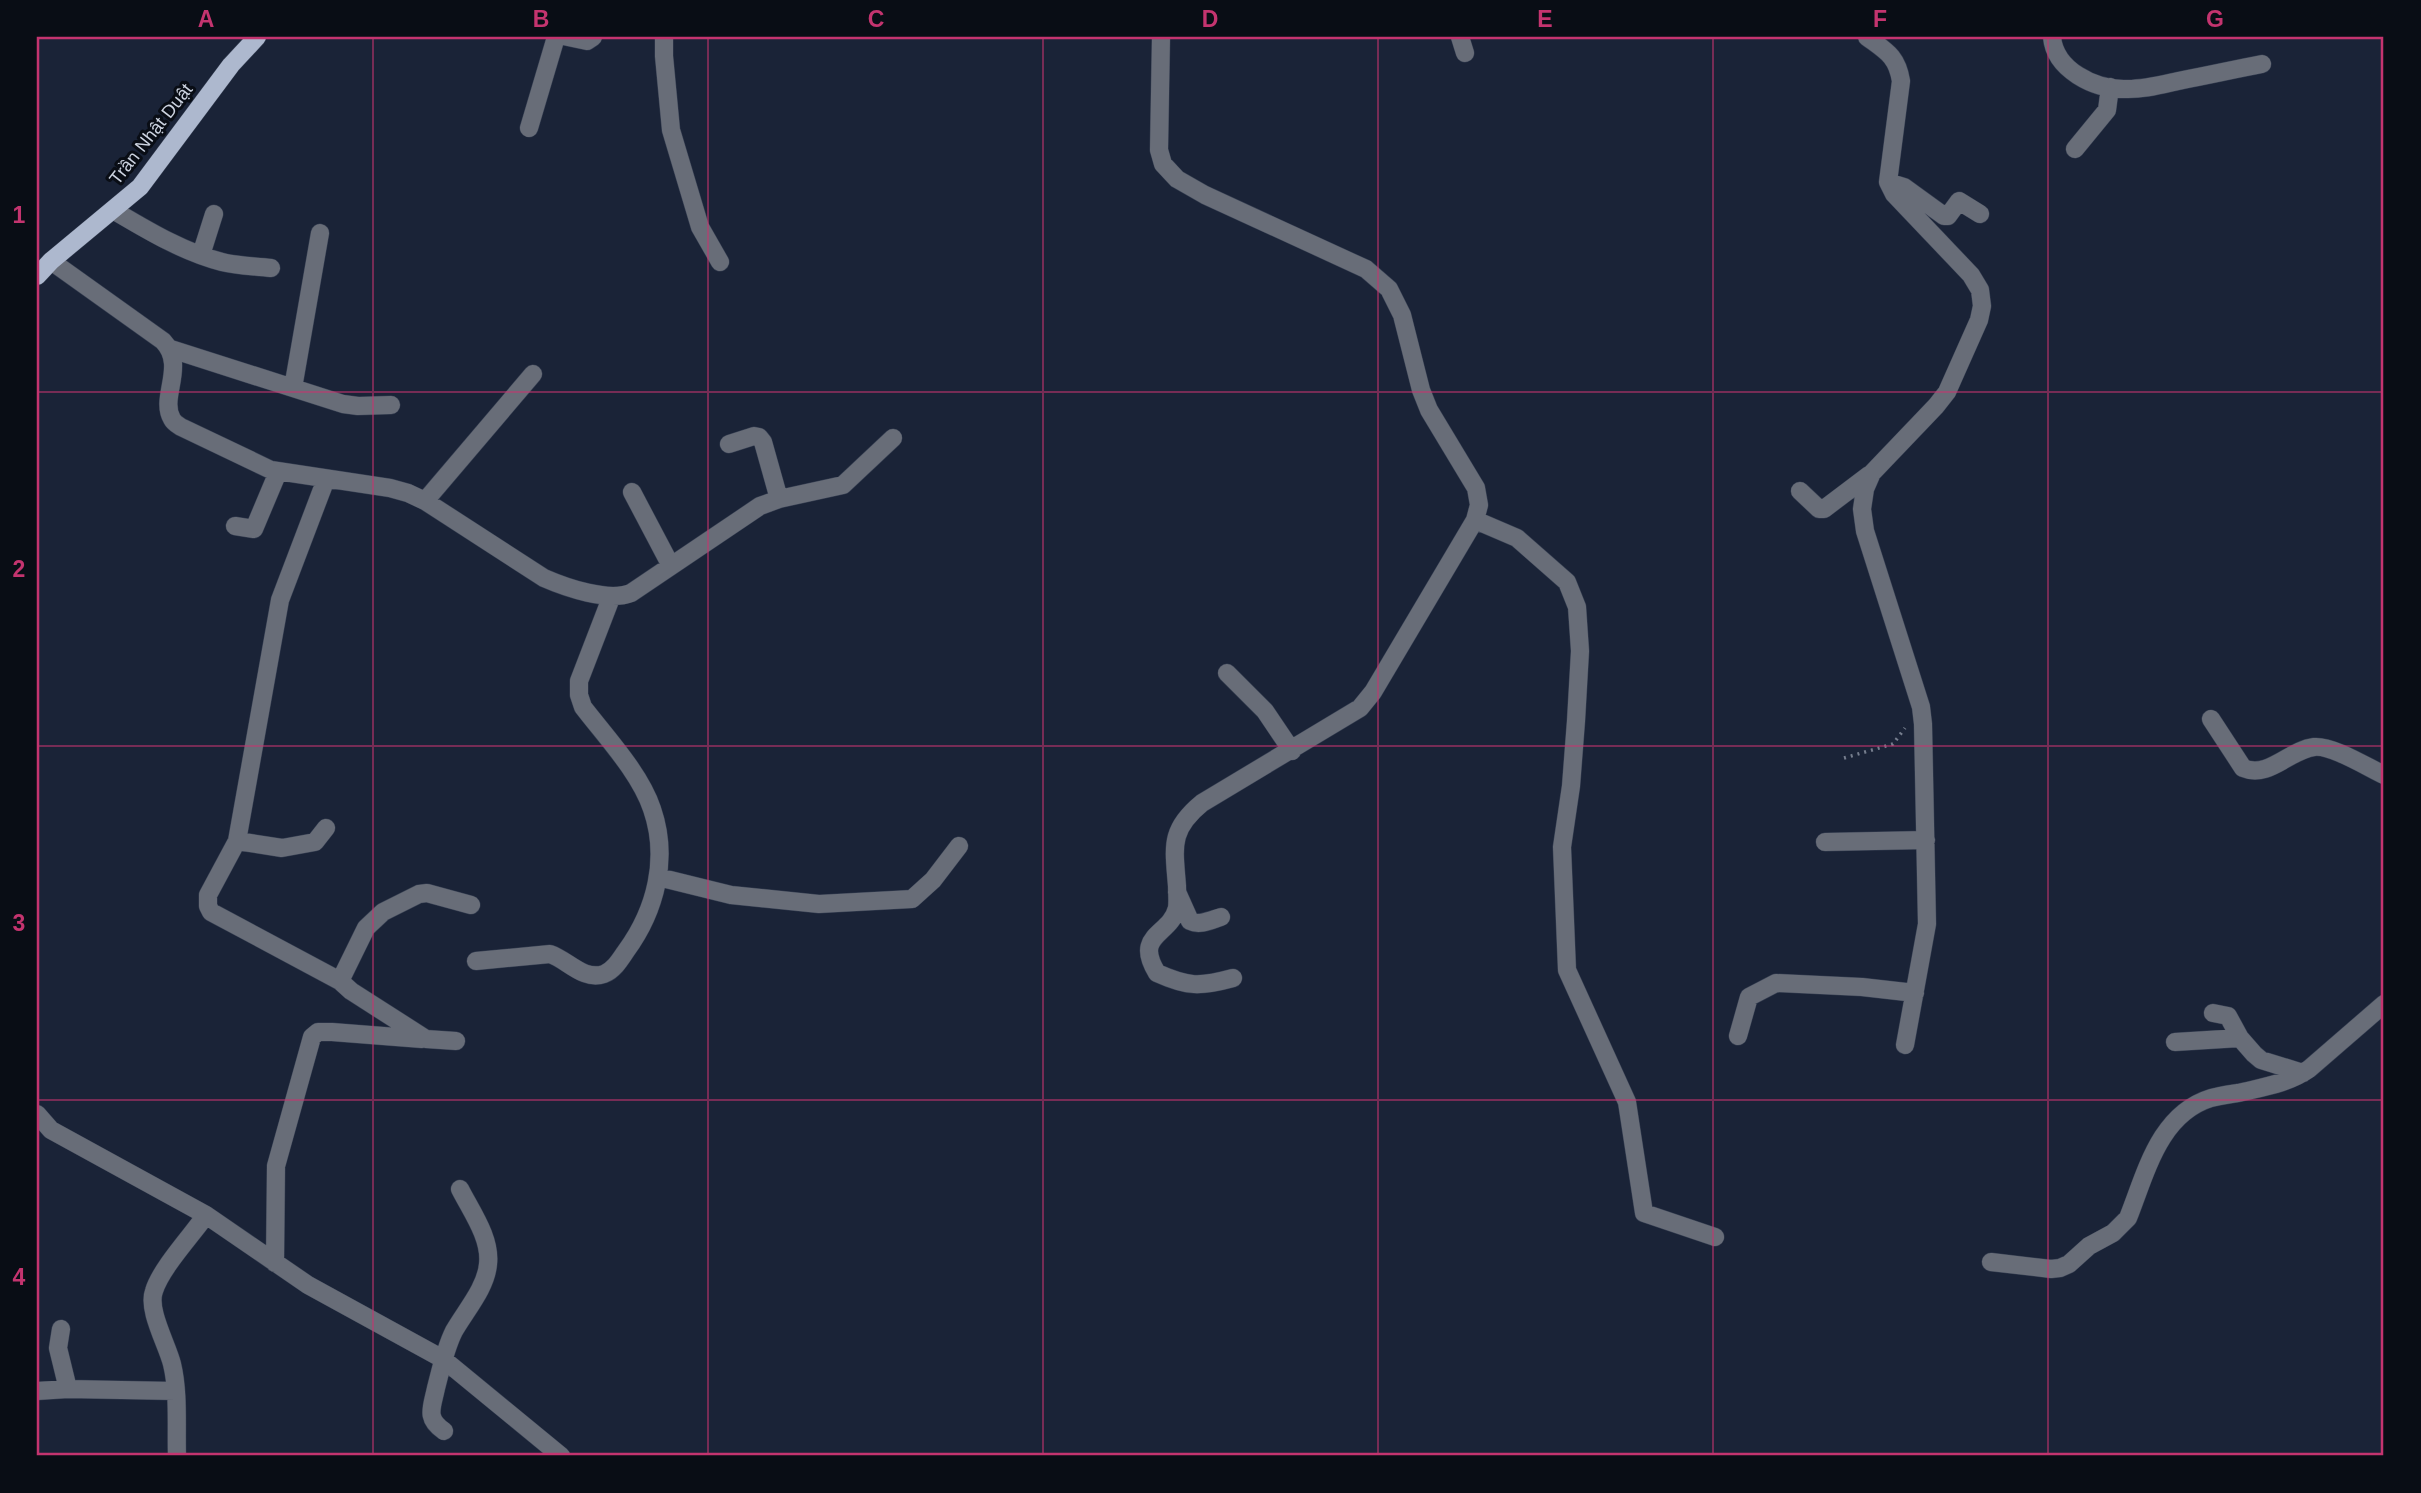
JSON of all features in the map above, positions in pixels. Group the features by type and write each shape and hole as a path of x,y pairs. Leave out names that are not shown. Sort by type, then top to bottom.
{"main road":[{"name":"Trần Nhật Duật","path":"37,275 140,187 231,65 257,37"}],"street":[{"path":"529,128 556,37"},
{"path":"568,37 587,41 593,37"},
{"path":"664,37 671,130 700,227 720,262"},
{"path":"1161,37 1159,150 1163,164 1177,179 1205,195 1366,269 1389,289 1402,315 1421,390 1429,410 1476,488 1479,505 1475,520 1373,692 1360,708 1202,803 1187,816 1177,831 1177,907 1172,917 1153,937 1149,956 1157,973 1192,986 1204,986 1233,978"},
{"path":"1800,491 1819,509 1824,509 1872,473 1936,407 1947,392 1979,320 1982,306 1980,290 1971,275 1894,194 1888,182 1901,81 1899,66 1890,54 1867,37"},
{"path":"2052,37 2066,68 2095,84 2122,90 2152,87 2262,64"},
{"path":"2075,149 2106,110 2110,87"},
{"path":"1888,182 1904,187 1944,216 1948,216 1959,201 1980,214"},
{"path":"113,210 158,236 201,255 223,263 271,268"},
{"path":"201,255 214,214"},
{"path":"293,388 320,233"},
{"path":"51,261 171,349 343,404 391,405"},
{"path":"171,349 173,360 169,408 172,419 181,427 278,472 408,493 425,501 544,578 611,598 631,593 746,513 779,499 843,485 893,438"},
{"path":"425,501 533,374"},
{"path":"729,444 754,436 759,437 763,442 779,499"},
{"path":"235,526 254,528 278,472"},
{"path":"1872,473 1865,489 1865,531 1921,707 1927,924 1905,1045"},
{"path":"326,479 280,600 237,841 208,895 208,906 211,912 340,981 351,991 426,1039"},
{"path":"632,492 670,566"},
{"path":"1475,520 1517,538 1567,582 1577,607 1580,651 1576,721 1571,786 1562,847 1569,978 1627,1102 1644,1213 1715,1237"},
{"path":"476,961 550,954 579,972 604,974 615,967 648,914 659,877 661,853 659,830 652,807 642,786 583,707 579,695 579,681 611,598"},
{"path":"1227,673 1265,711 1292,751"},
{"path":"2211,719 2243,768 2252,772 2263,770 2303,750 2316,747 2330,750 2384,775"},
{"path":"237,841 282,848 314,842 326,828"},
{"path":"1825,842 1926,840"},
{"path":"659,877 731,895 820,904 912,900 933,880 959,846"},
{"path":"1177,892 1190,921 1199,924 1221,917"},
{"path":"340,981 366,928 383,912 419,894 427,893 471,905"},
{"path":"1738,1036 1749,997 1776,983 1862,986 1915,993"},
{"path":"1991,1262 2051,1269 2069,1264 2082,1251 2122,1227 2159,1142 2170,1124 2189,1108 2210,1098 2280,1084 2303,1073 2384,1004"},
{"path":"2213,1013 2228,1016 2239,1038 2261,1060 2303,1073"},
{"path":"275,1263 276,1166 312,1037 318,1032 332,1032 456,1041"},
{"path":"2175,1042 2239,1038"},
{"path":"37,1114 51,1129 206,1215 308,1285 443,1359 558,1455"},
{"path":"444,1431 434,1424 431,1414 443,1359 453,1334 487,1277 489,1249 460,1189"},
{"path":"177,1456 172,1364 153,1310 152,1294 158,1281 206,1215"},
{"path":"61,1329 58,1348 68,1389"},
{"path":"37,1391 175,1391"}],"path":[{"path":"1844,758 1893,744 1921,707"}]}
